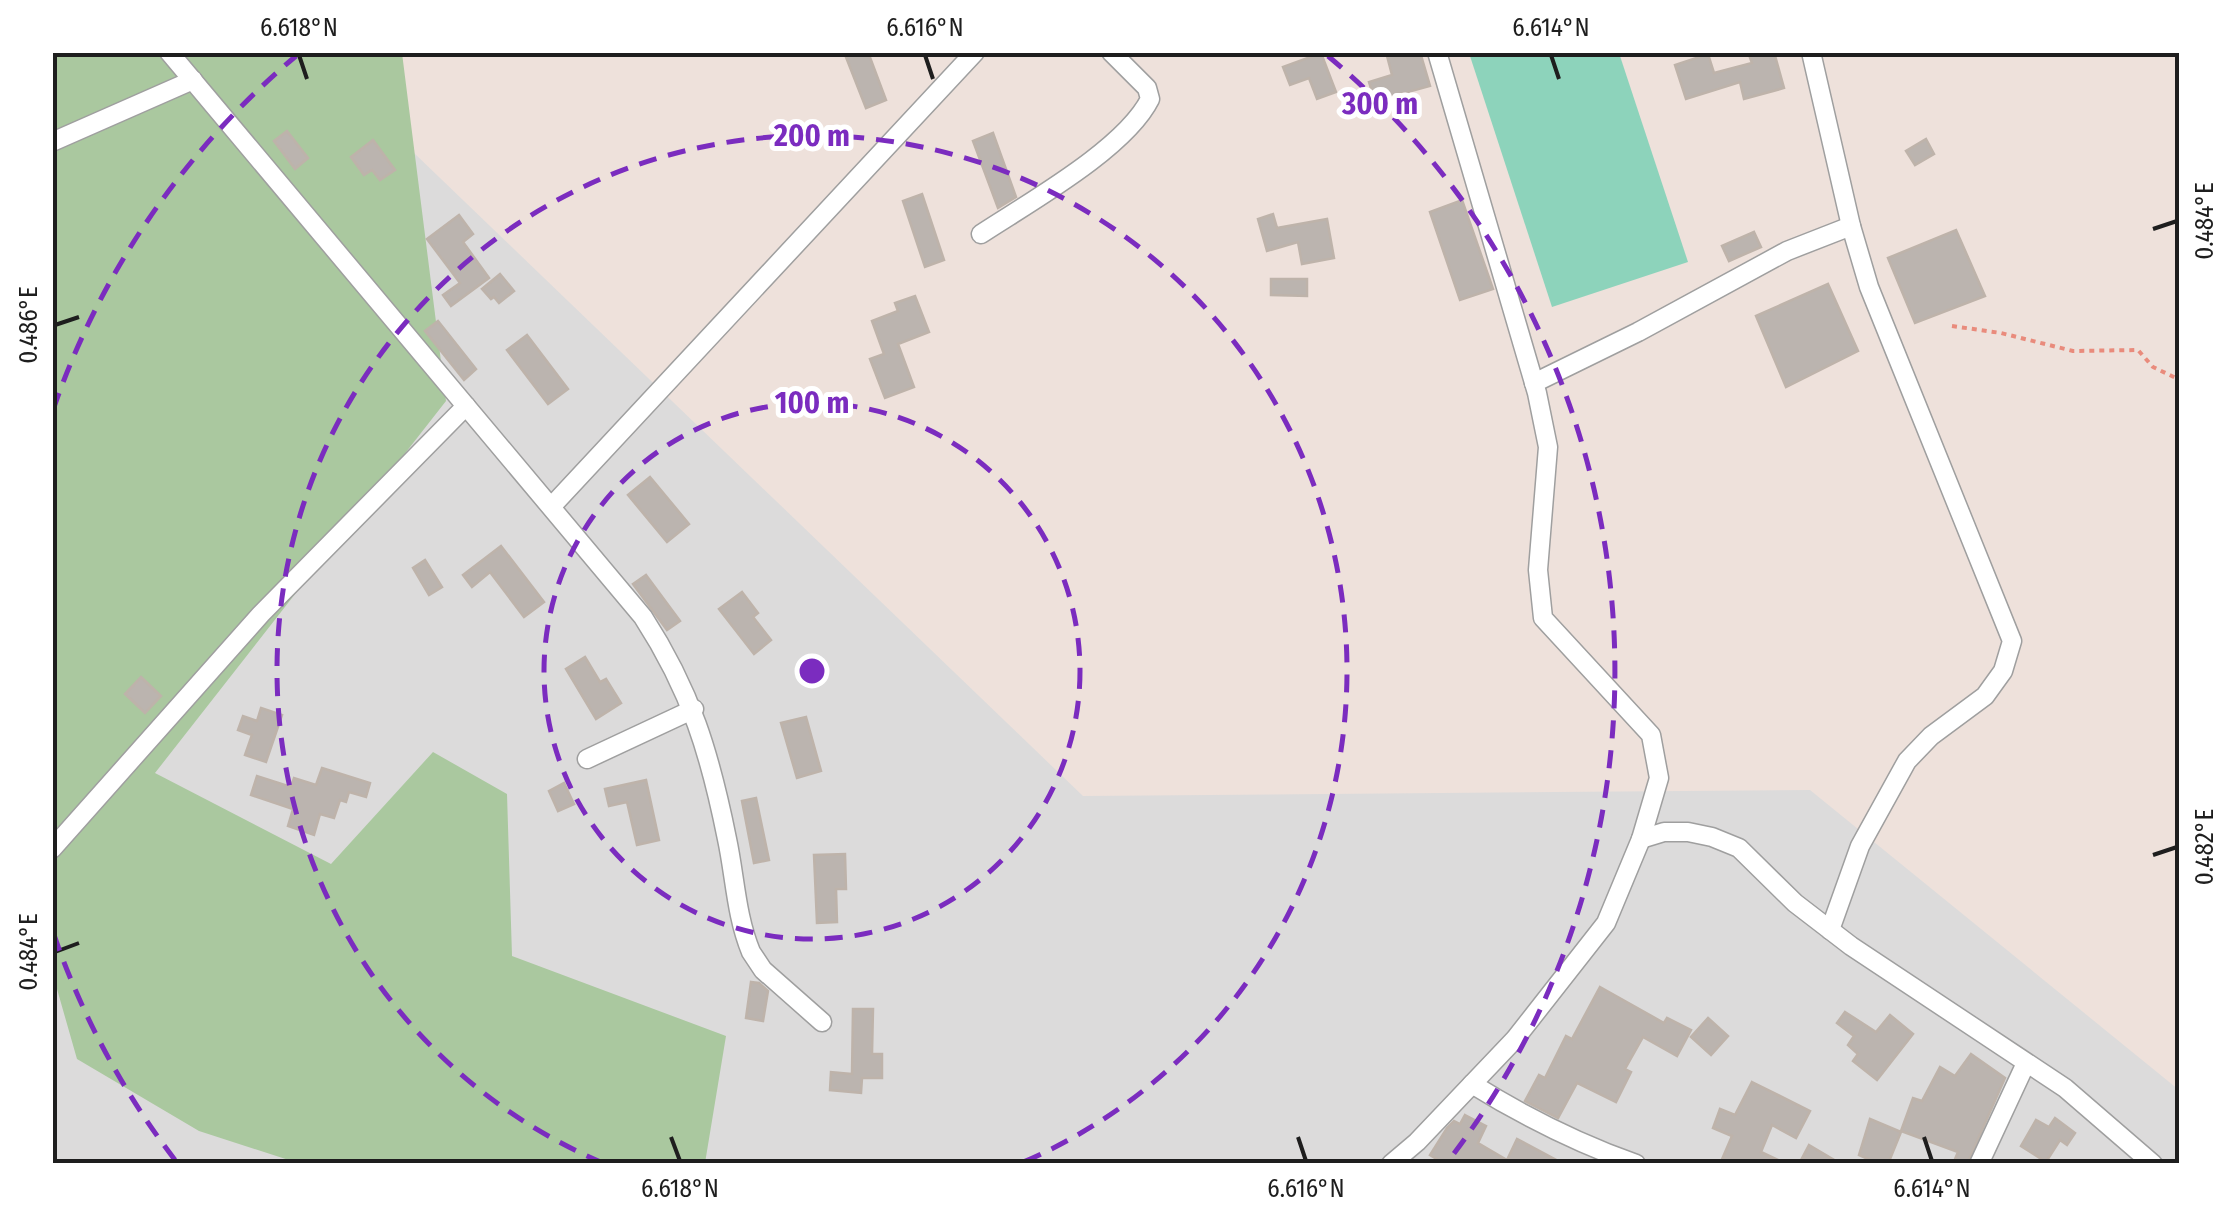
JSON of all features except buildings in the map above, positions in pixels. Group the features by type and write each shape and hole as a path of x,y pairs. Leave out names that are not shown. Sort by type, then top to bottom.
{"street":[{"path":"169,52 643,617 675,668 694,709 708,754 750,952 764,970 822,1022"},
{"path":"552,506 975,52"},
{"path":"981,234 1084,165 1143,112 1150,99 1147,88 1111,52"},
{"path":"1392,1164 1515,1039 1606,922 1641,839 1659,778 1651,734 1542,618 1538,570 1548,447 1534,383 1437,52"},
{"path":"1811,52 1869,287 2010,632 2012,650 2003,671 1984,696 1931,736 1907,760 1860,846 1830,930"},
{"path":"52,142 193,80"},
{"path":"1534,383 1787,251 1851,226"},
{"path":"52,849 260,614 466,406"},
{"path":"588,759 694,709"},
{"path":"1641,839 1676,832 1730,843 1745,852 1787,896 1830,930 2065,1088 2153,1164"},
{"path":"1978,1164 2026,1063"},
{"path":"1472,1084 1581,1144 1636,1164"}],"path":[{"path":"1952,326 2001,333 2073,351 2138,350 2153,367 2180,380"}],"shaded area":[{"path":"53,53 2179,53 2179,1163 53,1163"},
{"path":"310,53 2179,53 2179,1090 1810,790 1083,796"}],"green space":[{"path":"53,53 402,53 446,401 155,773 331,864 433,752 507,794 512,956 726,1036 705,1163 298,1163 199,1131 77,1059 53,975"},
{"path":"1469,53 1619,53 1688,262 1552,307"}]}
